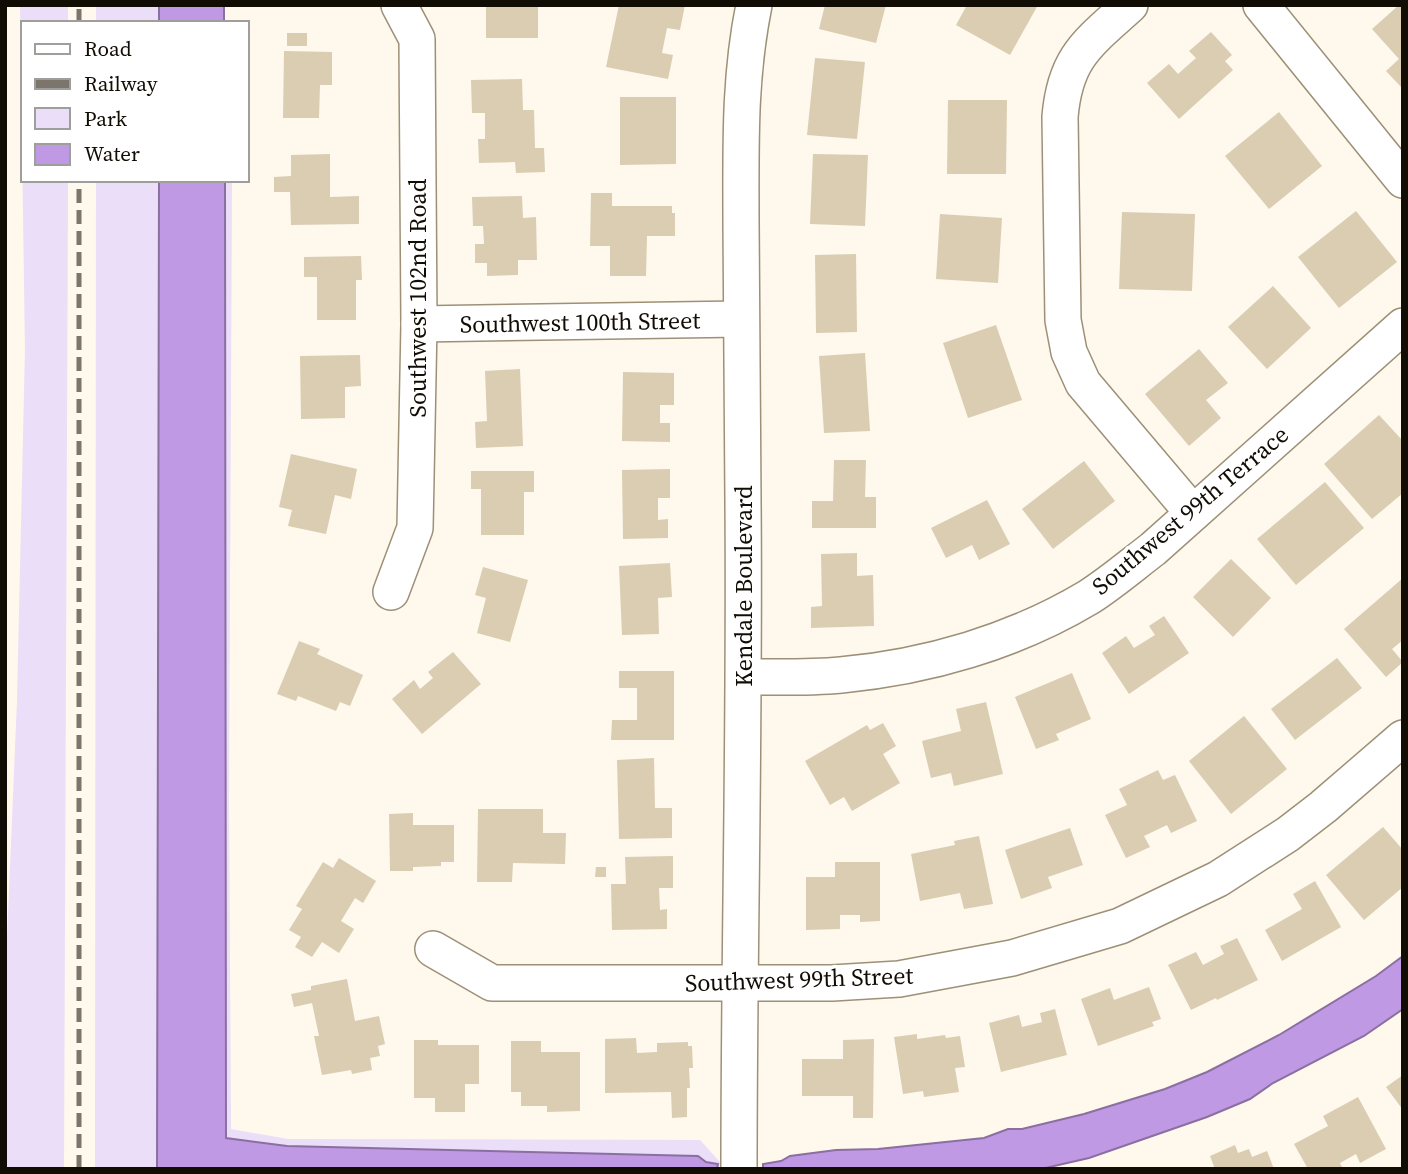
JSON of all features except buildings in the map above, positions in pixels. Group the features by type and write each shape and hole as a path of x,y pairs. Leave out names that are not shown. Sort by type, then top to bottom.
{"street":[{"name":"Southwest 102nd Road","path":"391,592 415,528 419,324 417,39 399,5"},
{"name":"Kendale Boulevard","path":"739,1169 739,983 745,677 741,92 754,5"},
{"path":"1130,5 1096,36 1070,68 1062,90 1061,287 1065,337 1083,383 1193,513"},
{"path":"1261,5 1403,180"},
{"name":"Southwest 100th Street","path":"419,324 741,320"},
{"name":"Southwest 99th Terrace","path":"745,677 839,675 883,670 948,656 1014,634 1065,611 1113,581 1403,326"},
{"name":"Southwest 99th Street","path":"433,949 492,983 832,983 899,979 956,971 1012,958 1120,926 1218,879 1260,853 1323,807 1403,738"}],"green space":[{"path":"20,5 68,5 68,21 21,21 21,74"},
{"path":"96,5 159,5 159,21 96,21"},
{"path":"23,182 68,182 64,1169 5,1169 5,986 17,701 25,349"},
{"path":"96,182 159,182 157,1169 95,1169"},
{"path":"225,182 232,182 229,799 231,1129 288,1139 700,1140 720,1162 717,1169 717,1164 706,1162 698,1156 287,1146 226,1138"}],"water":[{"path":"159,5 224,5 224,21 159,21"},
{"path":"159,182 225,182 226,1138 287,1146 698,1156 706,1162 718,1164 717,1169 157,1169"},
{"path":"1403,956 1403,1009 1364,1036 1273,1083 1250,1099 1207,1117 1089,1158 1041,1169 763,1169 763,1164 781,1161 790,1156 984,1138 1008,1129 1022,1129 1084,1114 1165,1089 1207,1072 1279,1035 1376,976"}],"railway":[{"path":"79,5 79,21"},
{"path":"79,182 79,1169"}]}
